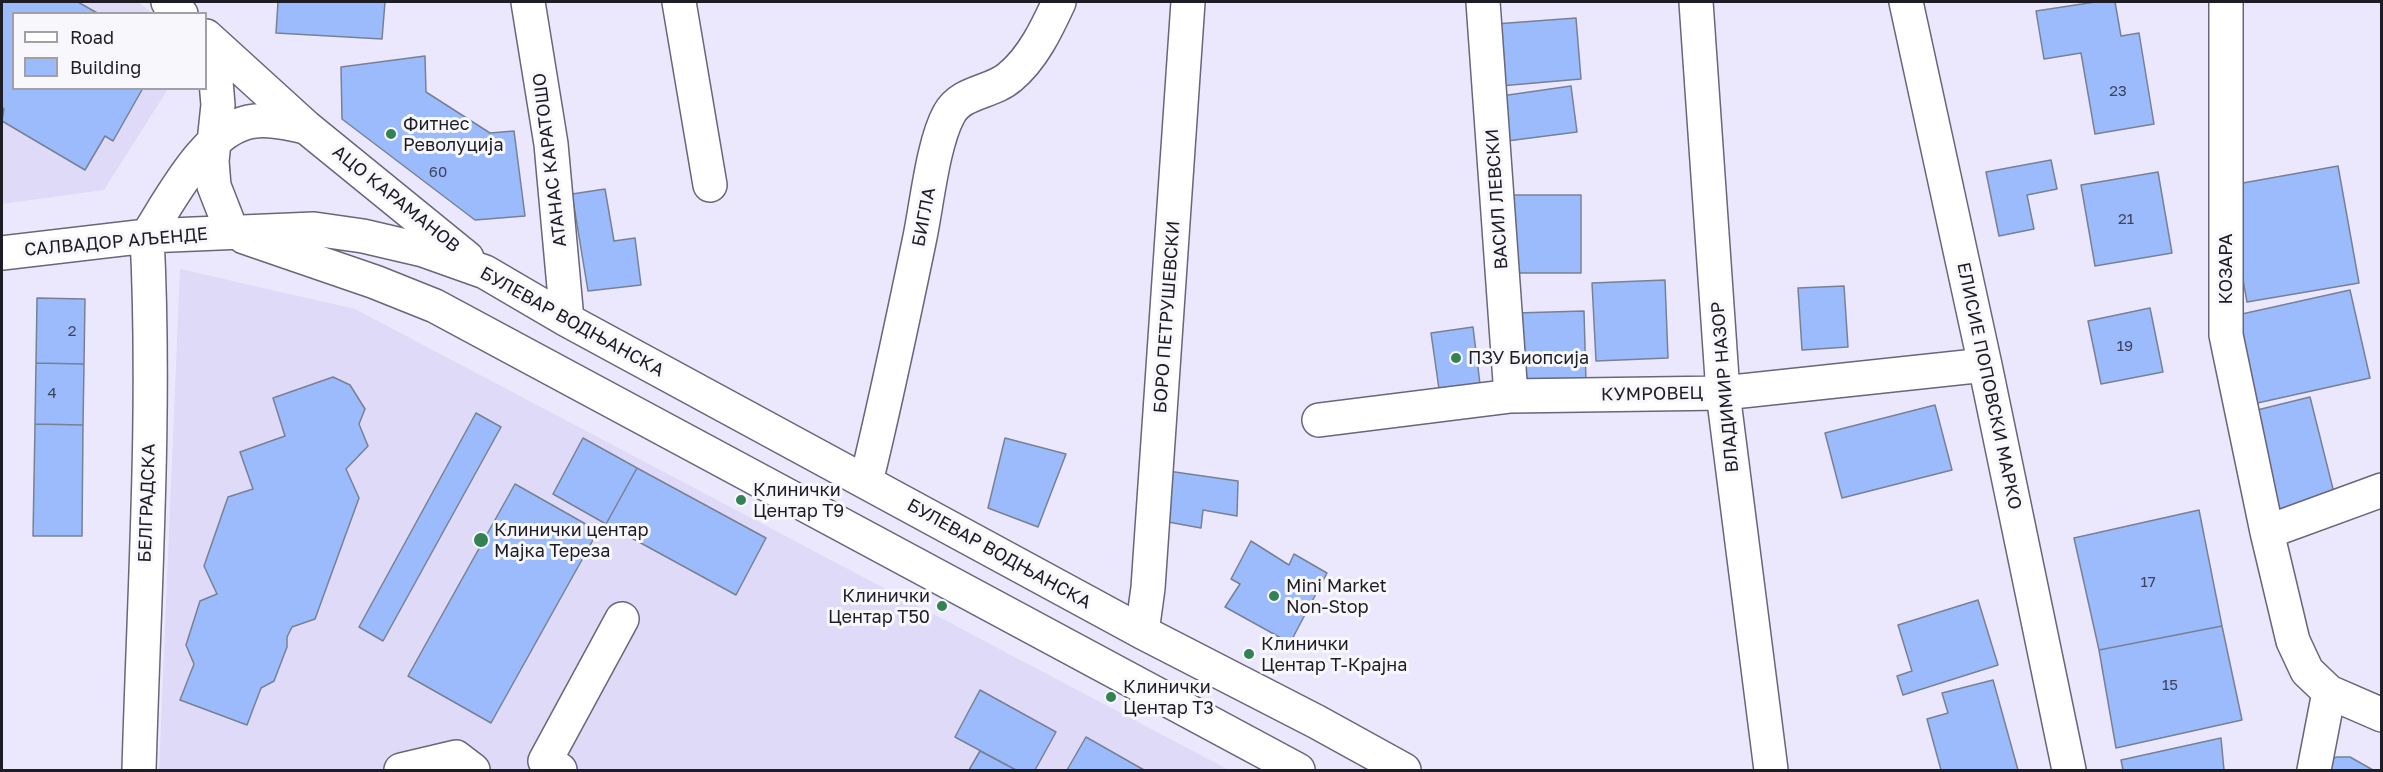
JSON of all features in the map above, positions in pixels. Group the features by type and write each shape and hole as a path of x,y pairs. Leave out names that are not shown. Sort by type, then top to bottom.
{"street":[{"name":"АТАНАС КАРАТОШО","path":"528,2 551,144 567,320"},
{"path":"679,2 710,184"},
{"name":"БИГЛА","path":"866,482 902,326 937,150 947,116 953,106 961,100 998,85 1010,77 1032,52 1050,23 1059,2"},
{"name":"БОРО ПЕТРУШЕВСКИ","path":"1142,632 1149,577 1188,2"},
{"name":"ВАСИЛ ЛЕВСКИ","path":"1483,2 1510,396"},
{"name":"ВЛАДИМИР НАЗОР","path":"1696,2 1723,393 1771,771"},
{"name":"ЕЛИСИЕ ПОПОВСКИ МАРКО","path":"1906,2 1985,365 2069,771"},
{"name":"КОЗАРА","path":"2226,2 2226,335 2267,532 2294,641 2307,671 2329,692 2382,715"},
{"name":"АЦО КАРАМАНОВ","path":"207,37 306,127 485,272"},
{"name":"АЦО КАРАМАНОВ","path":"207,49 215,69 218,105 213,141 214,186 231,232"},
{"name":"АЦО КАРАМАНОВ","path":"147,236 178,188 213,141 231,128 254,121 272,121 306,127"},
{"name":"БУЛЕВАР ВОДЊАНСКА","path":"231,232 314,229 363,236 423,250 485,272 567,320 1142,632 1317,722 1404,771"},
{"path":"231,232 375,282 435,306 1298,771"},
{"name":"САЛВАДОР АЉЕНДЕ","path":"2,253 147,236 231,232"},
{"name":"БЕЛГРАДСКА","path":"139,771 149,440 147,236"},
{"name":"КУМРОВЕЦ","path":"1319,420 1510,396 1723,393 1985,365"},
{"path":"2267,532 2382,489"},
{"path":"560,771 545,761 622,619"},
{"path":"2314,771 2329,692"},
{"path":"401,771 456,757 473,771"}],"shaded area":[{"path":"2,2 138,2 151,12 12,12 12,90 167,90 104,190 2,204"},
{"name":"Клинички центар Мајка Тереза","path":"180,269 355,309 1229,770 159,770"}],"building":[{"path":"2,2 78,2 96,12 12,12 12,90 142,90 113,141 105,136 85,170 2,121 4,109 2,107"},
{"path":"278,2 385,2 382,39 276,33"},
{"path":"2095,2 2115,2 2121,36 2139,33 2154,124 2095,134 2081,53 2044,59 2036,11"},
{"path":"1576,18 1581,79 1500,86 1495,24"},
{"path":"425,56 426,92 490,133 514,131 525,216 475,220 342,119 341,67"},
{"path":"1571,86 1577,132 1507,141 1501,96"},
{"path":"2051,160 2057,189 2027,195 2034,229 1999,236 1986,172"},
{"path":"2338,166 2359,283 2247,302 2226,186"},
{"path":"2158,172 2172,253 2095,266 2081,185"},
{"path":"605,189 614,241 635,238 641,285 588,291 572,194"},
{"path":"1511,195 1581,195 1581,273 1511,273"},
{"path":"1665,280 1668,358 1596,361 1592,283"},
{"path":"1844,286 1848,347 1802,350 1798,288"},
{"path":"2350,290 2370,378 2253,404 2233,316"},
{"path":"37,298 85,299 84,364 36,363"},
{"path":"2150,308 2163,372 2101,384 2088,321"},
{"path":"1584,311 1586,382 1518,384 1516,313"},
{"name":"ПЗУ Биопсија","path":"1473,327 1480,384 1439,389 1431,333"},
{"path":"36,363 84,364 83,425 35,424"},
{"path":"333,377 350,385 365,409 359,424 368,446 346,469 359,498 315,619 292,627 274,681 261,688 247,725 180,700 194,664 186,645 200,601 217,594 204,566 228,497 253,489 240,452 285,436 273,398"},
{"path":"2310,397 2336,501 2276,517 2249,412"},
{"path":"1935,405 1952,470 1842,498 1825,433"},
{"path":"476,413 501,427 383,641 359,627"},
{"path":"35,424 83,425 82,536 33,536"},
{"path":"583,438 637,468 606,524 553,494"},
{"path":"1005,438 1066,454 1038,527 988,508"},
{"path":"637,468 766,538 736,595 606,524"},
{"path":"1168,471 1238,481 1237,516 1203,510 1201,528 1168,522"},
{"path":"515,484 598,531 491,723 408,676"},
{"path":"2199,510 2222,626 2099,650 2074,538"},
{"name":"Mini Market Non-Stop","path":"1251,541 1289,565 1294,554 1327,573 1290,643 1225,607 1240,584 1231,579"},
{"path":"1978,600 1998,665 1903,695 1897,676 1912,671 1898,625"},
{"path":"2222,626 2242,720 2116,748 2099,650"},
{"path":"1993,680 2018,770 1941,770 1927,719 1948,713 1942,693"},
{"path":"980,690 1056,732 1035,770 1016,770 955,737"},
{"path":"1086,737 1144,770 1067,770"},
{"path":"2221,738 2224,770 2123,770 2121,760"},
{"path":"980,751 1016,770 969,770"},
{"path":"2336,757 2350,757 2373,770 2325,770 2326,764"}],"place":[{"name":"Фитнес Револуција","path":"391,134"},
{"name":"ПЗУ Биопсија","path":"1456,358"},
{"name":"Клинички Центар Т9","path":"741,500"},
{"name":"Клинички центар Мајка Тереза","path":"481,540"},
{"name":"Mini Market Non-Stop","path":"1274,596"},
{"name":"Клинички Центар Т50","path":"942,606"},
{"name":"Клинички Центар Т-Крајна","path":"1249,654"},
{"name":"Клинички Центар Т3","path":"1111,697"}]}
